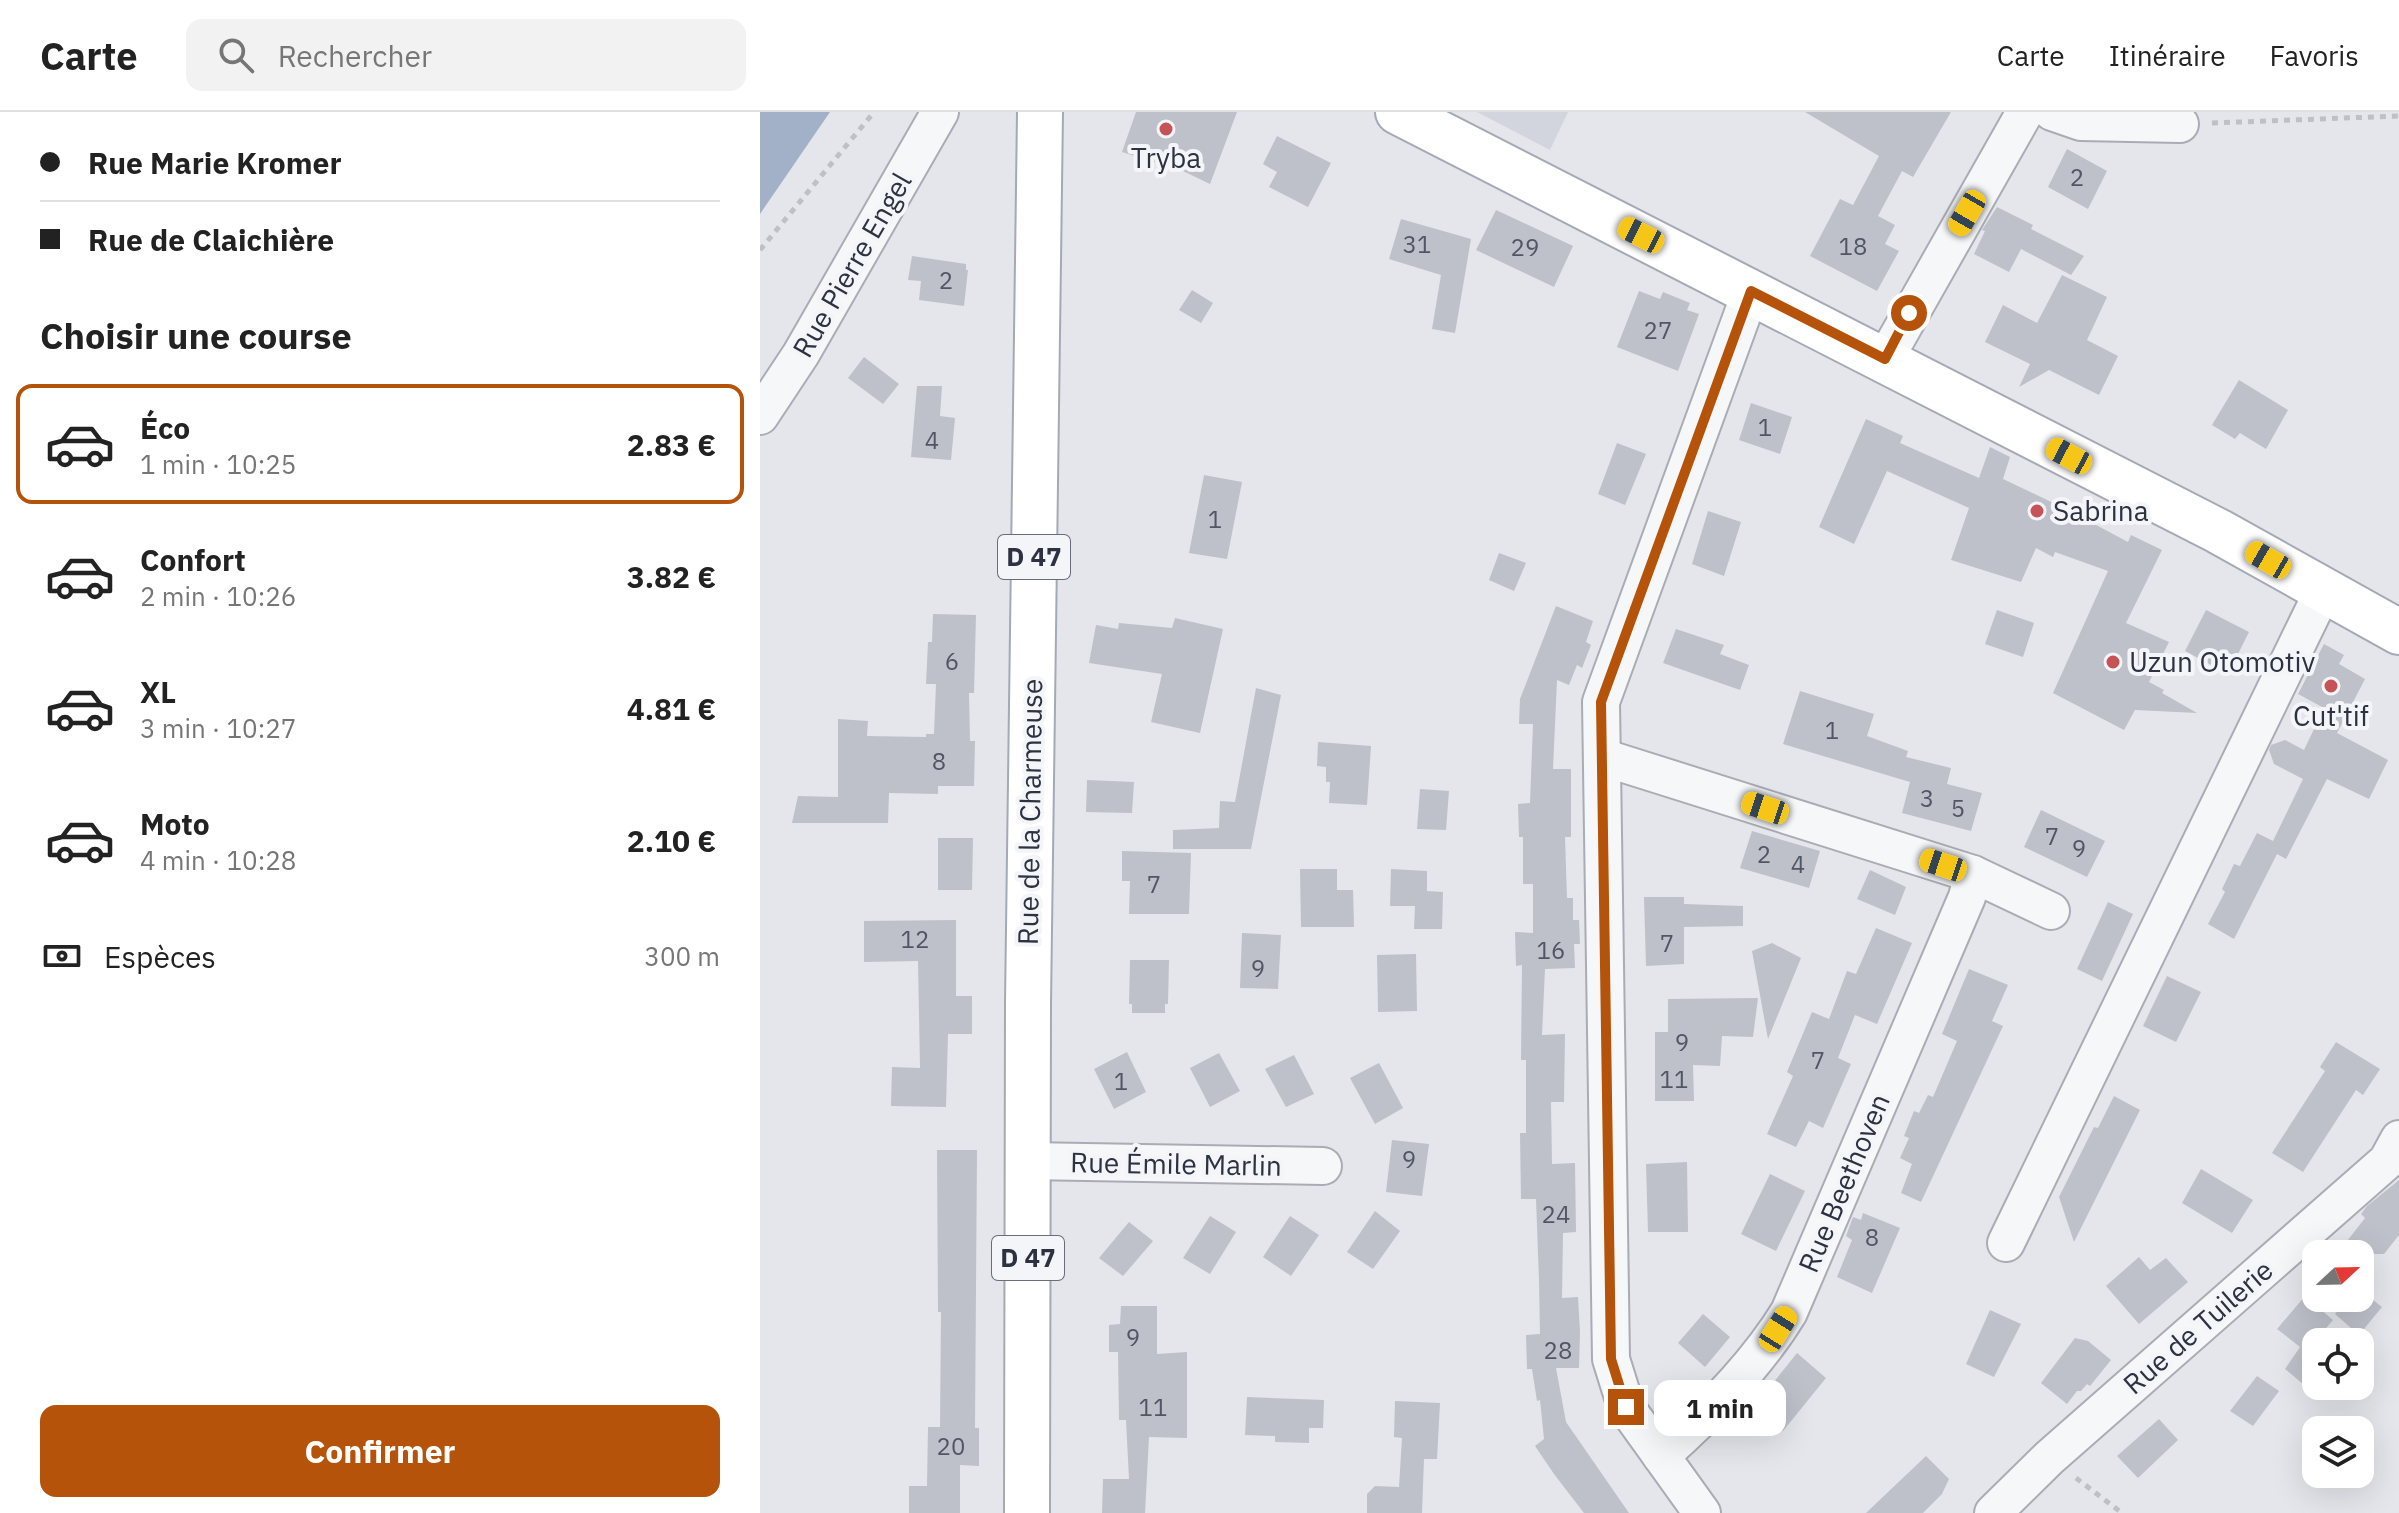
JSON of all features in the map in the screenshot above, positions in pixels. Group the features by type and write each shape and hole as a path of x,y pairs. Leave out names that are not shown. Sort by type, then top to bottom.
{"main road":[{"name":"Rue de la Charmeuse","path":"1027,1513 1028,1003 1040,112"},
{"path":"1398,112 2218,531 2399,632"}],"street":[{"name":"Rue Pierre Engel","path":"760,416 801,354 940,112"},
{"path":"1885,359 2025,112"},
{"path":"2052,112 2081,122 2180,124"},
{"path":"1702,1513 1626,1407 1611,1359 1601,702 1751,291"},
{"path":"2006,1243 2323,591"},
{"path":"1602,757 1973,874 2051,911"},
{"name":"Rue Beethoven","path":"1661,1456 1706,1416 1789,1312 1967,897 1973,874"},
{"name":"Rue de Tuilerie","path":"1993,1513 2049,1458 2387,1161 2399,1139"},
{"name":"Rue Émile Marlin","path":"1028,1161 1323,1166"}],"path":[{"path":"760,250 874,112"},
{"path":"2180,124 2399,116"},
{"path":"2049,1458 2122,1513"}],"shaded area":[{"path":"1477,112 1568,112 1550,150"}],"water":[{"path":"760,112 830,112 760,214"}],"building":[{"path":"1136,112 1237,112 1210,184 1183,171 1122,152"},
{"path":"1805,112 1951,112 1913,177 1902,171 1878,216 1895,225 1885,244 1899,251 1877,291 1810,256 1840,199 1853,205 1879,156"},
{"path":"1277,136 1331,163 1308,207 1269,187 1277,172 1263,164"},
{"path":"2067,149 2107,171 2088,209 2048,187"},
{"path":"1997,207 2033,225 2031,229 2084,256 2071,275 2021,249 2009,272 1974,254 1985,231 1982,230"},
{"path":"1496,210 1573,246 1554,287 1476,250"},
{"path":"1401,219 1471,239 1455,333 1432,329 1441,275 1389,259"},
{"path":"912,256 966,264 964,306 919,300 921,281 908,280"},
{"path":"2062,275 2107,297 2087,340 2118,356 2099,395 2049,370 2019,387 2030,364 1985,342 2003,305 2037,323"},
{"path":"1192,290 1213,303 1201,323 1179,310"},
{"path":"1639,291 1660,299 1663,292 1690,303 1687,310 1699,314 1678,371 1617,347"},
{"path":"864,357 899,384 883,404 848,378"},
{"path":"2239,380 2288,410 2266,449 2240,433 2235,439 2212,425"},
{"path":"917,386 942,386 940,416 955,418 951,460 911,457"},
{"path":"1751,403 1792,417 1780,454 1739,440"},
{"path":"1866,419 1903,436 1900,443 1979,478 1990,447 2010,457 2003,479 2128,542 2131,535 2162,550 2126,623 2169,642 2149,682 2197,713 2135,710 2124,730 2053,693 2108,571 2055,552 2053,557 2036,548 2021,582 1951,560 1969,508 1887,471 1854,544 1819,527"},
{"path":"1617,443 1646,454 1625,505 1598,494"},
{"path":"1204,475 1242,482 1227,559 1189,553"},
{"path":"1708,511 1741,522 1724,576 1692,564"},
{"path":"1499,553 1526,563 1514,591 1489,580"},
{"path":"1556,606 1593,621 1586,642 1591,645 1582,668 1577,665 1569,685 1557,680 1553,769 1571,769 1571,837 1565,837 1567,898 1573,898 1573,920 1579,920 1580,944 1574,944 1575,968 1545,969 1542,1035 1565,1034 1564,1102 1551,1102 1552,1164 1575,1163 1576,1232 1563,1233 1562,1298 1578,1297 1580,1332 1579,1368 1556,1368 1566,1422 1629,1513 1584,1513 1554,1474 1535,1446 1544,1439 1540,1400 1537,1401 1532,1369 1527,1369 1526,1335 1540,1334 1539,1280 1536,1199 1521,1199 1520,1133 1526,1133 1526,1060 1521,1060 1522,965 1516,966 1515,932 1533,933 1533,884 1523,884 1523,837 1519,837 1518,804 1530,803 1533,724 1519,724 1520,699"},
{"path":"1997,610 2034,623 2023,657 1985,644"},
{"path":"2206,610 2249,632 2228,674 2185,651"},
{"path":"933,614 976,615 974,693 969,693 970,741 975,741 974,786 938,786 938,794 889,793 888,823 792,823 798,796 838,797 838,719 868,721 867,736 926,737 926,734 934,734 936,684 926,684"},
{"path":"1175,618 1223,629 1200,733 1151,722 1162,674 1089,663 1096,625 1118,629 1119,623 1172,628"},
{"path":"1676,629 1724,645 1720,654 1749,665 1740,690 1663,663"},
{"path":"2324,644 2344,655 2339,664 2365,679 2337,733 2388,760 2369,799 2327,779 2286,859 2277,854 2234,939 2208,924 2225,892 2222,889 2234,864 2240,866 2257,833 2273,841 2303,779 2274,764 2269,750 2271,745 2285,740 2304,750 2324,708 2298,694"},
{"path":"1256,688 1281,695 1251,849 1173,849 1173,830 1219,828 1220,801 1235,802"},
{"path":"1800,691 1874,714 1867,736 1908,751 1906,757 1951,768 1947,784 1982,793 1971,831 1902,813 1910,782 1783,744"},
{"path":"1318,742 1371,746 1367,805 1329,803 1330,782 1326,782 1326,767 1317,766"},
{"path":"1087,780 1134,782 1132,813 1086,812"},
{"path":"1420,789 1449,791 1446,830 1417,829"},
{"path":"2041,810 2105,841 2087,877 2024,847"},
{"path":"1752,831 1820,851 1809,888 1740,868"},
{"path":"938,838 973,838 972,890 938,890"},
{"path":"1122,851 1191,853 1189,914 1129,914 1130,881 1122,881"},
{"path":"1300,869 1337,869 1337,890 1353,890 1354,927 1301,927"},
{"path":"1391,869 1427,871 1427,891 1443,892 1442,929 1414,929 1415,906 1390,906"},
{"path":"1870,870 1906,887 1895,915 1857,899"},
{"path":"1644,897 1684,897 1684,904 1743,906 1743,926 1684,927 1684,964 1646,966"},
{"path":"2108,902 2133,914 2102,981 2077,969"},
{"path":"956,920 956,996 972,996 972,1034 948,1034 946,1107 891,1106 892,1067 920,1068 918,961 864,962 864,921"},
{"path":"1876,928 1912,943 1877,1024 1855,1015 1838,1058 1851,1064 1823,1128 1809,1121 1796,1147 1767,1134 1793,1076 1787,1072 1812,1012 1829,1019 1847,971 1856,974"},
{"path":"1242,933 1281,935 1278,989 1240,988"},
{"path":"1772,943 1801,958 1768,1039 1752,951"},
{"path":"1416,954 1417,1011 1378,1012 1377,955"},
{"path":"1130,960 1169,960 1165,1013 1132,1013 1132,1004 1129,1004"},
{"path":"1969,969 2008,985 1992,1021 2003,1026 1921,1202 1901,1193 1912,1164 1900,1158 1909,1138 1904,1136 1914,1111 1919,1113 1928,1095 1933,1097 1957,1041 1942,1034"},
{"path":"2167,976 2201,992 2176,1042 2143,1026"},
{"path":"1758,998 1753,1037 1722,1036 1720,1066 1693,1065 1694,1101 1655,1101 1655,1032 1668,1032 1668,999"},
{"path":"2336,1042 2380,1069 2363,1095 2356,1090 2303,1172 2272,1153 2325,1071 2320,1067"},
{"path":"1127,1052 1146,1092 1114,1109 1094,1069"},
{"path":"1219,1053 1240,1091 1210,1107 1190,1068"},
{"path":"1294,1055 1314,1094 1286,1107 1265,1069"},
{"path":"1379,1063 1403,1108 1375,1124 1350,1078"},
{"path":"2114,1096 2140,1110 2074,1242 2059,1197 2094,1127 2098,1128"},
{"path":"1392,1140 1429,1144 1422,1196 1386,1192"},
{"path":"937,1150 977,1150 975,1428 979,1428 979,1466 960,1465 960,1513 909,1513 909,1486 927,1486 928,1427 940,1427"},
{"path":"1687,1162 1688,1232 1648,1232 1646,1164"},
{"path":"2201,1169 2253,1200 2232,1233 2182,1203"},
{"path":"1770,1174 1805,1191 1776,1251 1741,1234"},
{"path":"2399,1180 2399,1235 2384,1254 2374,1254 2374,1240 2348,1240 2365,1218 2361,1214"},
{"path":"1375,1211 1400,1231 1373,1269 1347,1252"},
{"path":"1863,1213 1900,1228 1872,1293 1837,1277 1852,1240 1846,1236 1853,1217 1861,1220"},
{"path":"1210,1216 1236,1232 1210,1274 1183,1258"},
{"path":"1290,1216 1319,1235 1291,1276 1263,1257"},
{"path":"1129,1222 1153,1241 1123,1276 1099,1258"},
{"path":"2139,1257 2150,1270 2166,1258 2188,1282 2139,1324 2106,1286"},
{"path":"2302,1300 2302,1312 2324,1312 2333,1320 2326,1328 2302,1328 2302,1383 2285,1369 2300,1347 2277,1329"},
{"path":"2374,1301 2382,1307 2365,1328 2351,1328 2335,1314 2374,1312"},
{"path":"1121,1306 1157,1306 1157,1354 1187,1352 1187,1438 1149,1437 1145,1513 1102,1513 1103,1479 1129,1479 1126,1420 1119,1420 1118,1352 1109,1352 1109,1325 1120,1324"},
{"path":"1990,1310 2021,1324 1994,1377 1966,1364"},
{"path":"1703,1314 1730,1337 1705,1367 1678,1343"},
{"path":"2075,1338 2088,1341 2111,1360 2090,1386 2087,1384 2077,1391 2067,1404 2041,1383"},
{"path":"1797,1353 1826,1378 1783,1431 1754,1407"},
{"path":"2257,1376 2279,1391 2253,1426 2230,1411"},
{"path":"1247,1397 1324,1400 1323,1428 1309,1428 1309,1443 1275,1442 1275,1436 1245,1435"},
{"path":"1395,1401 1440,1403 1437,1459 1424,1459 1422,1513 1367,1513 1367,1494 1375,1486 1399,1487 1402,1438 1394,1437"},
{"path":"2159,1419 2178,1440 2138,1478 2117,1456"},
{"path":"1926,1456 1949,1479 1942,1494 1923,1513 1866,1513"}],"place":[{"name":"Tryba","path":"1166,129"},
{"name":"Sabrina","path":"2037,511"},
{"name":"Uzun Otomotiv","path":"2113,662"},
{"name":"Cut'tif","path":"2331,686"}],"route":[{"path":"1626,1407 1611,1359 1601,702 1751,291 1885,359 1909,313"}]}
